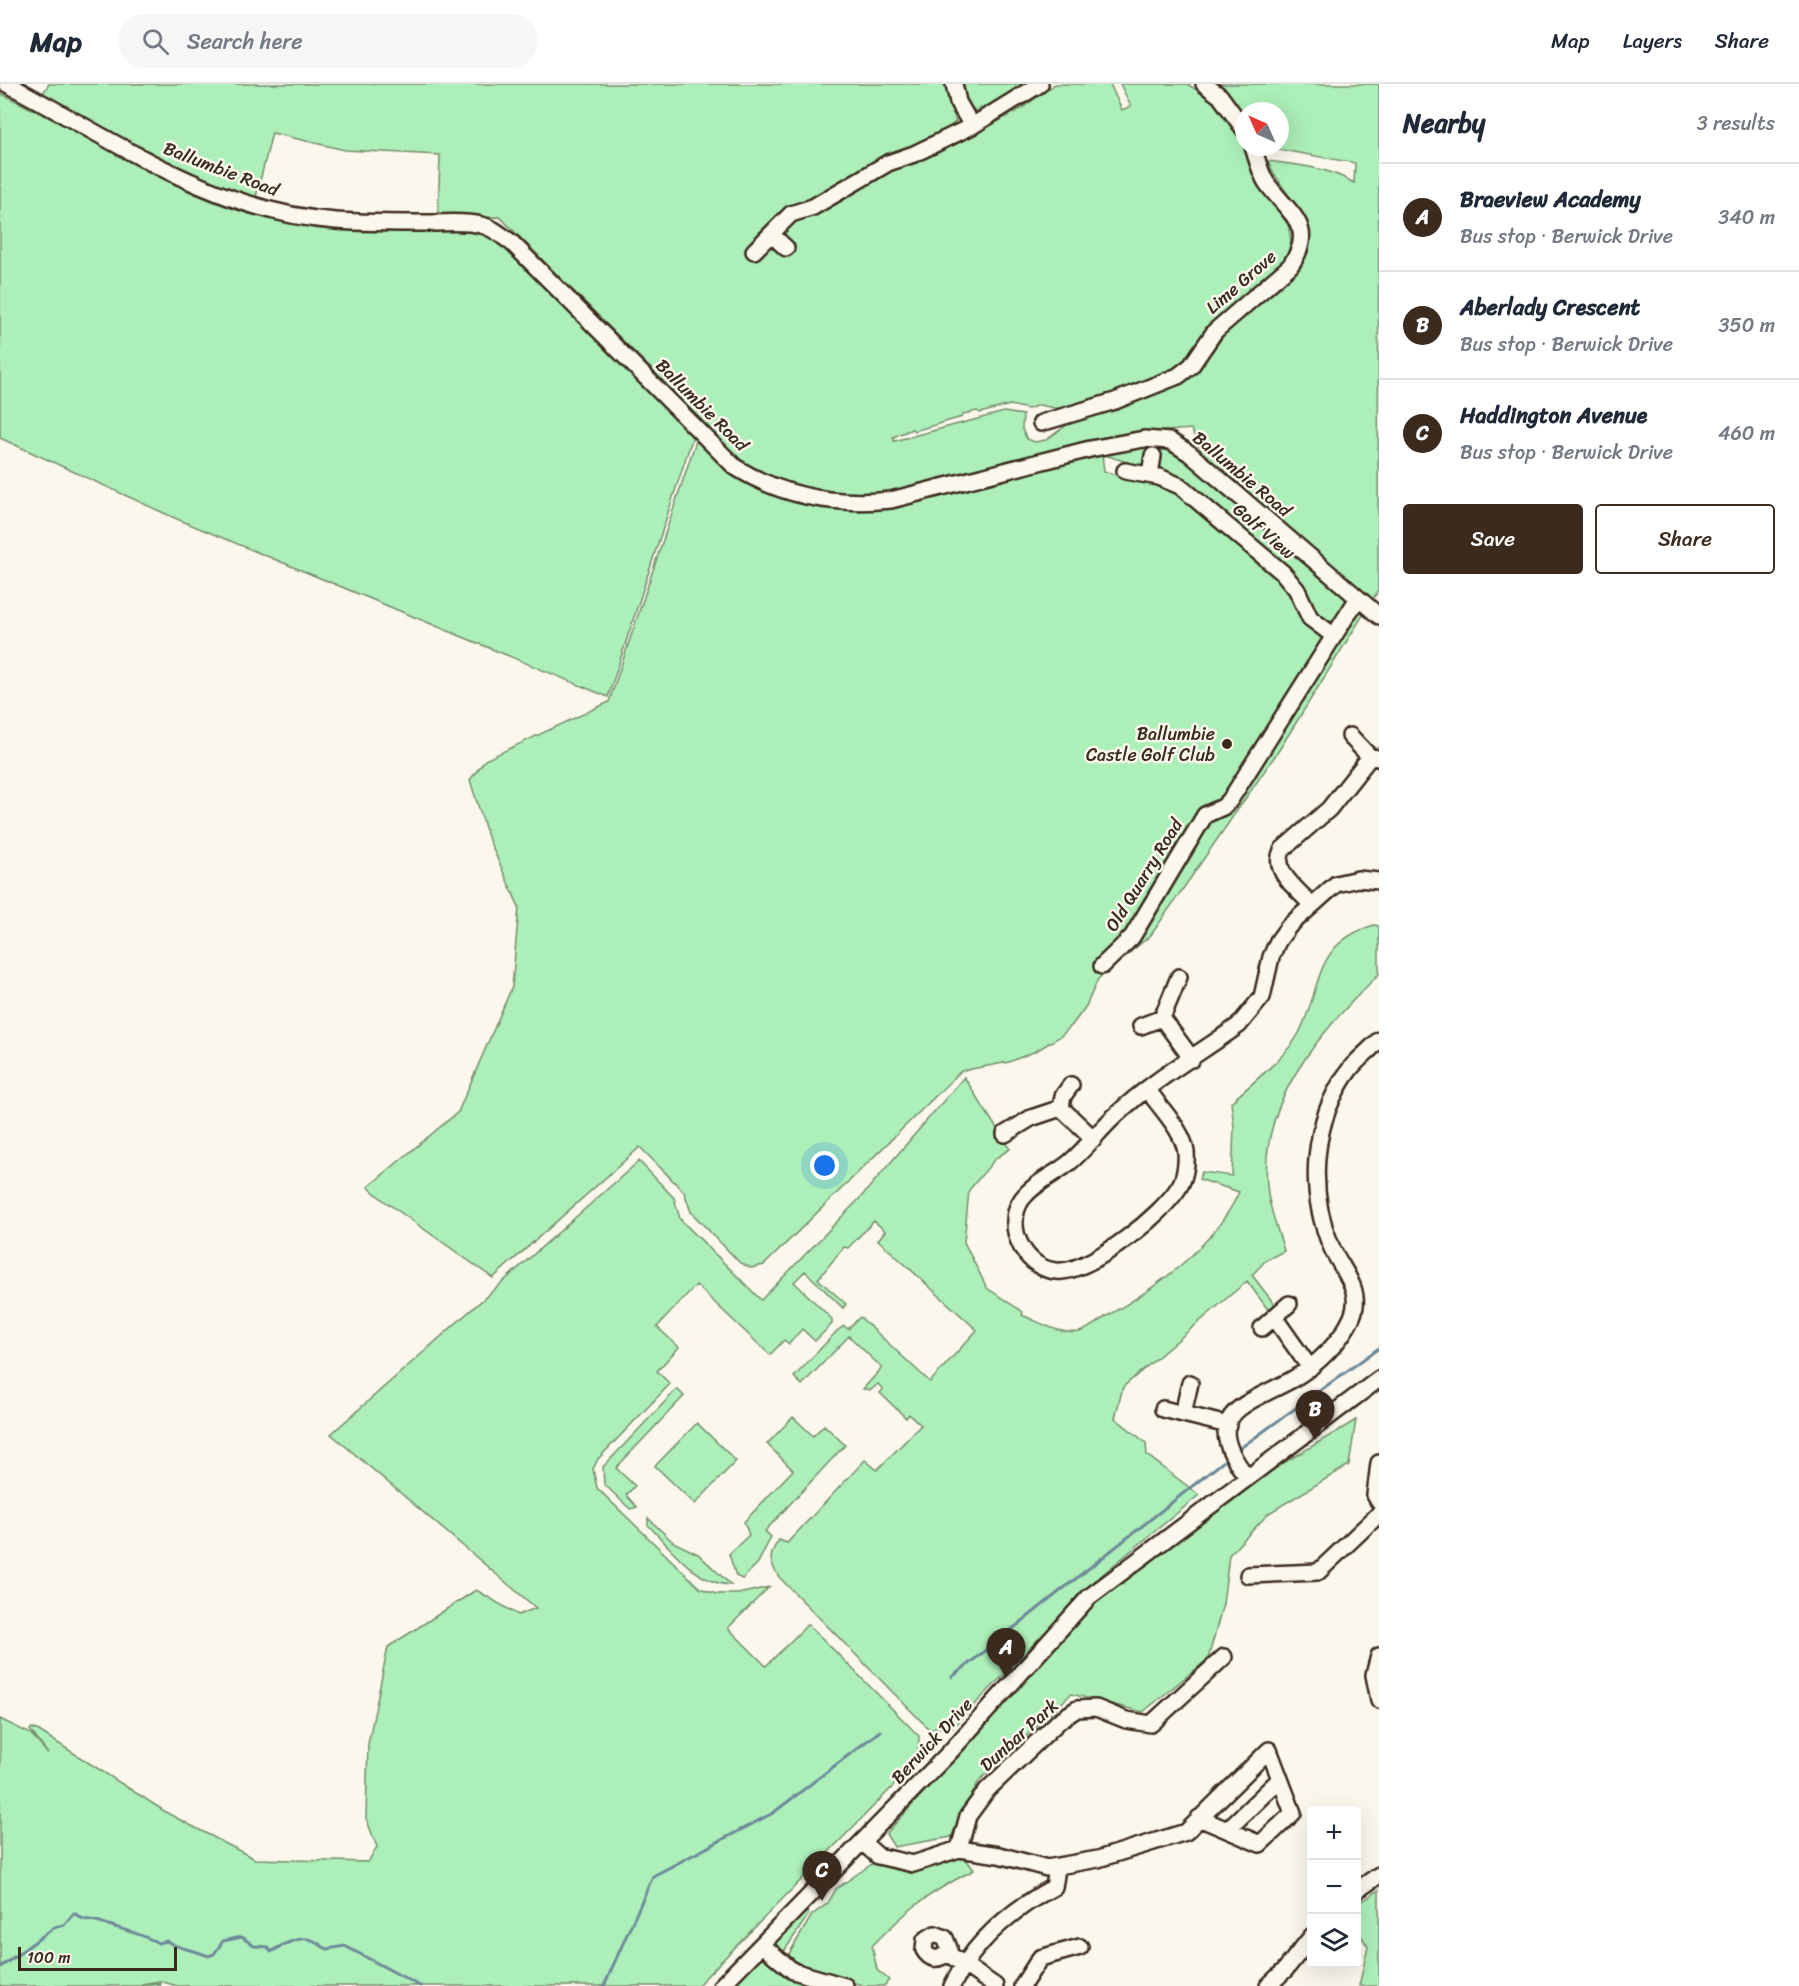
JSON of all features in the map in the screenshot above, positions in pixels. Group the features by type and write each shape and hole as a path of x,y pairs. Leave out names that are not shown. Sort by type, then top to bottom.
{"street":[{"name":"Ballumbie Road","path":"7,84 147,161 193,183 254,206 296,217 323,220 371,223 467,223 495,231 520,252 735,467 758,481 795,495 862,503 891,500 1090,448 1144,439 1170,441 1198,461 1379,616"},
{"path":"954,84 958,102 972,126"},
{"path":"754,251 790,214 813,207 888,163 914,154 972,126 1040,84"},
{"path":"1204,84 1220,96 1235,117"},
{"name":"Lime Grove","path":"1041,423 1115,401 1178,376 1191,366 1215,331 1290,266 1300,254 1303,239 1300,225 1264,179 1256,156"},
{"path":"771,234 786,248"},
{"path":"1150,474 1153,456"},
{"name":"Golf View","path":"1125,471 1150,474 1180,486 1282,573 1297,590 1310,618 1334,636"},
{"name":"Old Quarry Road","path":"1102,966 1132,937 1204,815 1223,807 1230,800 1358,598"},
{"path":"1312,905 1286,877 1278,865 1278,856 1329,809 1374,757 1350,736"},
{"path":"1148,1090 1182,1139 1186,1169 1181,1185 1170,1200 1101,1255 1068,1270 1060,1271 1041,1266 1029,1257 1020,1245 1016,1232 1016,1216 1021,1200 1033,1188 1068,1164 1117,1114 1148,1090 1192,1059 1251,1014 1262,997 1278,941 1289,926 1312,905 1336,884 1346,880 1379,881"},
{"path":"1141,1026 1162,1018 1179,977"},
{"path":"1162,1018 1192,1059"},
{"path":"1247,1477 1231,1454 1226,1440 1228,1425 1234,1413 1243,1403 1310,1368 1335,1342 1352,1318 1356,1303 1354,1287 1332,1247 1316,1189 1317,1152 1323,1121 1335,1093 1351,1068 1379,1040"},
{"path":"1061,1108 1063,1096 1071,1085"},
{"path":"1061,1108 1094,1139"},
{"path":"1005,1134 1031,1118 1061,1108"},
{"path":"1262,1328 1288,1304"},
{"path":"1274,1317 1310,1368"},
{"name":"Berwick Drive","path":"721,1986 949,1753 1089,1597 1379,1379"},
{"path":"1183,1414 1191,1383"},
{"path":"1163,1409 1228,1425"},
{"path":"1379,1463 1375,1495 1379,1502"},
{"path":"1248,1575 1318,1572 1379,1515"},
{"path":"1379,1656 1374,1675 1379,1700"},
{"name":"Dunbar Park","path":"959,1849 968,1816 987,1790 1060,1720 1077,1709 1096,1708 1126,1720 1151,1725 1224,1657"},
{"path":"862,1842 878,1856 914,1864 959,1849 999,1855 1025,1864 1053,1867 1098,1859 1186,1832 1199,1818 1269,1750 1293,1813 1260,1845 1199,1818"},
{"path":"1227,1830 1280,1779"},
{"path":"952,1986 963,1964 989,1933 1033,1898 1054,1887 1056,1875 1053,1867"},
{"path":"1361,1888 1379,1875"},
{"path":"1268,1986 1285,1970 1307,1941"},
{"path":"762,1945 793,1971 822,1983 845,1986"},
{"path":"1022,1986 1040,1958 1080,1947"},
{"path":"947,1953 995,1986"}],"green space":[{"path":"49,84 945,84 956,121 946,131 948,134 898,157 887,157 810,203 788,211 752,247 758,254 772,244 783,250 789,244 782,233 784,226 797,216 815,211 898,163 914,164 969,138 1022,108 1055,84 1110,84 1122,110 1131,106 1120,84 1187,84 1210,98 1235,129 1235,156 1247,156 1257,181 1288,224 1291,240 1286,261 1209,327 1187,360 1158,377 1065,410 1039,405 1028,409 1010,405 980,413 977,411 964,414 962,417 914,431 912,429 893,437 894,441 1004,412 1023,415 1022,429 1027,439 1035,442 1046,440 1067,425 1132,404 1195,375 1227,331 1300,269 1307,251 1306,223 1275,176 1268,161 1323,170 1354,183 1355,163 1289,151 1289,102 1235,103 1218,84 1379,84 1378,591 1279,750 1151,935 1098,979 1086,1006 1061,1036 1036,1051 1009,1062 961,1071 764,1265 751,1268 740,1263 691,1212 684,1192 640,1147 493,1278 368,1187 458,1112 512,987 519,907 489,840 470,780 485,760 609,702 698,435 679,397 500,217 438,218 440,155 345,150 272,133 255,201 200,179 93,126 41,96","holes":["1191,429 1208,466 1350,586 1343,594 1185,458 1162,448 1139,446 1104,455 1139,466 1145,464 1147,453 1160,454 1160,465 1164,473 1189,486 1288,572 1318,618 1323,623 1325,621 1334,623 1323,642 1300,617 1282,582 1184,498 1166,488 1104,471 1102,455 884,508 845,507 845,499 889,496 1018,461 1141,433"]},
{"path":"962,84 1031,84 995,107 993,103 975,111 967,103"},
{"path":"0,93 218,202 292,222 369,230 468,227 490,233 508,247 693,436 608,697 177,519 0,438"},
{"path":"1374,925 1379,926 1379,974 1335,1020 1296,1072 1282,1100 1272,1130 1267,1161 1268,1194 1284,1251 1266,1260 1252,1275 1275,1305 1269,1311 1247,1281 1123,1387 1115,1418 1146,1443 1147,1455 1199,1495 1098,1578 951,1729 935,1727 931,1731 779,1577 771,1559 779,1540 787,1543 865,1460 877,1470 921,1425 909,1414 906,1418 880,1393 883,1389 878,1384 871,1390 863,1389 882,1368 849,1336 802,1385 794,1377 837,1331 844,1326 848,1329 860,1317 930,1382 977,1330 878,1240 885,1231 874,1221 848,1248 844,1247 818,1279 846,1304 843,1308 805,1271 794,1282 832,1319 832,1324 815,1341 802,1329 789,1344 784,1340 770,1355 696,1285 657,1327 679,1347 657,1371 670,1384 598,1459 593,1469 597,1488 700,1588 716,1594 738,1594 769,1587 728,1628 766,1666 808,1624 919,1736 918,1761 697,1986 177,1986 160,1981 141,1984 160,1983 160,1986 0,1986 0,1968 30,1947 0,1967 0,1719 31,1734 48,1754 30,1730 32,1728 39,1731 169,1814 255,1859 368,1862 377,1847 366,1818 368,1744 388,1647 476,1590 518,1615 536,1608 331,1434 639,1161 674,1198 680,1219 761,1300 861,1197 964,1077 1010,1149 996,1158 969,1190 964,1242 987,1288 1023,1312 1022,1315 1057,1330 1079,1332 1165,1279 1200,1248 1215,1230 1239,1192 1199,1179 1202,1172 1232,1176 1234,1127 1231,1102 1294,1042 1307,1016 1322,968 1329,955 1354,933"},
{"path":"677,1389 684,1396 616,1468 635,1486 626,1495 637,1507 630,1509 604,1484 603,1467"},
{"path":"793,1417 813,1436 824,1425 845,1445 765,1531 771,1537 758,1563 742,1579 736,1576 729,1554 749,1535 744,1522 793,1470 767,1444"},
{"path":"1356,1420 1349,1465 1269,1513 1229,1555 1223,1604 1208,1659 1143,1712 1071,1694 979,1781 951,1837 894,1847 886,1834 1094,1604 1265,1474"},
{"path":"697,1423 736,1461 695,1504 655,1466"},
{"path":"648,1518 673,1542 698,1554 731,1585 707,1579 685,1564 648,1525"},
{"path":"961,1852 974,1870 919,1903 872,1946 877,1970 889,1980 884,1986 866,1986 794,1967 786,1959 812,1915 828,1903 836,1889 876,1861 888,1866 909,1869 929,1865"},
{"path":"1379,1890 1379,1986 1359,1986 1368,1947 1361,1936 1361,1902"},
{"path":"807,1912 809,1914 781,1956 776,1944 780,1934"},
{"path":"765,1958 787,1977 799,1978 809,1986 729,1986 755,1960"}],"waterway":[{"path":"1239,1449 1379,1348"},
{"path":"952,1677 1224,1461"},
{"path":"604,1986 653,1876 773,1813 880,1731"},
{"path":"0,1967 55,1927 64,1925 74,1913 84,1919 129,1931 158,1943 167,1941 208,1956 214,1954 223,1941 242,1937 254,1946 268,1947 271,1952 286,1944 304,1939 314,1941 327,1949 345,1946 420,1986"}],"place":[{"name":"Ballumbie Castle Golf Club","path":"1227,744"},
{"name":"Aberlady Crescent","path":"1315,1440"},
{"name":"Braeview Academy","path":"1006,1678"},
{"name":"Haddington Avenue","path":"822,1901"}]}
